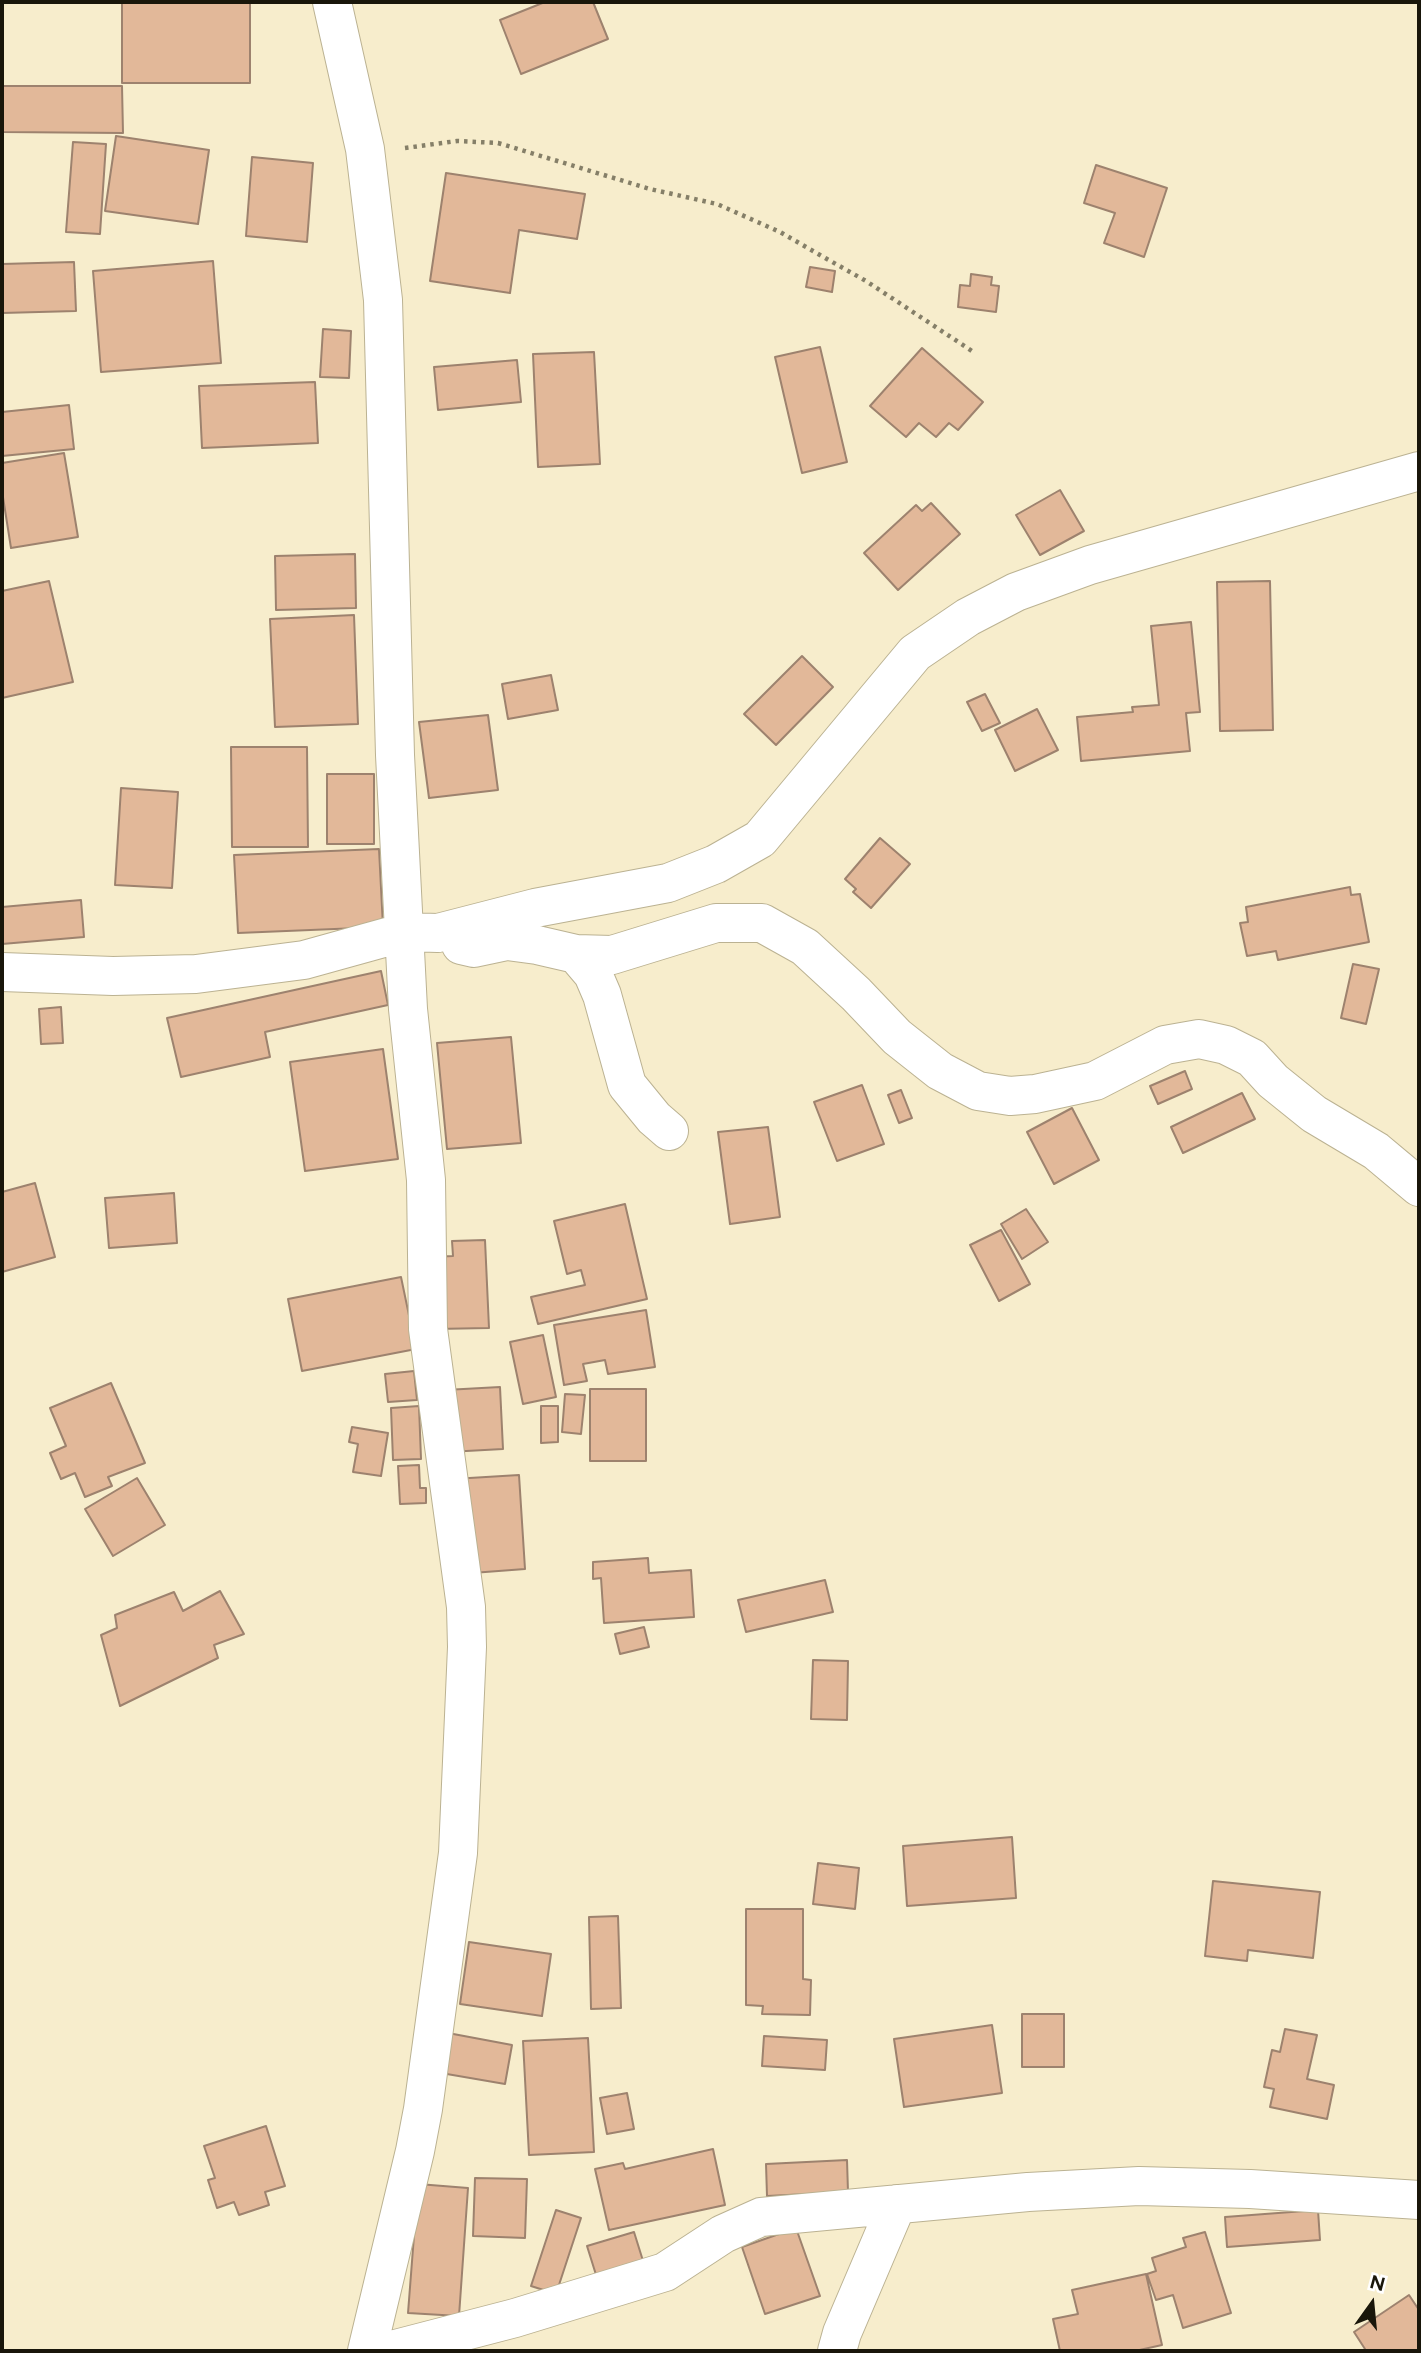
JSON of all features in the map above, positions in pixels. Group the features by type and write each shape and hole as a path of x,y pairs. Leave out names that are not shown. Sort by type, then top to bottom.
{"street":[{"path":"332,2 365,149 383,300 396,755 421,932 408,1009 426,1180 428,1329 466,1607 467,1647 458,1853 423,2109 367,2351"},
{"path":"2,972 196,974 304,960 421,932 668,883 716,864 760,839 915,653 968,617 1016,592 1090,565 1419,471"},
{"path":"421,932 451,944 474,947 507,941 576,954 612,955 716,923 762,923 805,947 897,1037 940,1071 978,1091 1010,1096 1035,1094 1095,1081 1164,1045 1199,1039 1226,1045 1252,1058 1273,1081 1314,1114 1376,1151 1419,1187"},
{"path":"576,954 593,974 602,995 627,1085 654,1118 669,1131"},
{"path":"388,2351 515,2318 666,2272 723,2234 761,2217 1028,2192 1139,2186 1250,2189 1419,2200"},
{"path":"837,2351 846,2322 897,2204"}],"path":[{"path":"365,149 408,148 457,141 498,143 650,189 717,204 780,232 866,281 972,351"}],"building":[{"path":"122,2 250,2 250,83 122,83"},
{"path":"545,2 593,2 608,39 521,74 500,20"},
{"path":"2,86 122,86 123,133 2,132"},
{"path":"116,136 209,150 198,224 105,211"},
{"path":"73,142 106,144 100,234 66,232"},
{"path":"252,157 313,163 307,242 246,236"},
{"path":"1096,165 1167,188 1144,257 1104,243 1115,213 1084,203"},
{"path":"446,173 585,194 577,239 519,230 510,293 430,281"},
{"path":"213,261 221,363 101,372 93,271"},
{"path":"74,262 76,311 2,313 2,264"},
{"path":"810,267 835,271 832,292 806,287"},
{"path":"971,274 992,277 991,285 999,286 996,312 958,307 960,285 970,286"},
{"path":"323,329 351,331 349,378 320,377"},
{"path":"820,347 847,462 802,473 775,357"},
{"path":"922,348 983,402 958,430 949,423 936,437 919,423 906,437 870,406"},
{"path":"594,352 600,464 538,467 533,354"},
{"path":"517,360 521,402 438,410 434,367"},
{"path":"315,382 318,443 202,448 199,386"},
{"path":"69,405 74,449 2,456 2,412"},
{"path":"64,453 78,537 11,548 2,491 2,463"},
{"path":"1060,490 1084,531 1040,555 1016,515"},
{"path":"931,503 960,534 898,590 864,553 916,505 922,511"},
{"path":"355,554 356,608 276,610 275,556"},
{"path":"49,581 73,682 2,698 2,591"},
{"path":"1270,581 1273,730 1220,731 1217,582"},
{"path":"354,615 358,724 275,727 270,619"},
{"path":"1191,622 1200,712 1186,713 1190,751 1081,761 1077,717 1133,712 1132,707 1159,705 1151,626"},
{"path":"802,656 833,687 776,745 744,714"},
{"path":"551,675 558,710 508,719 502,684"},
{"path":"985,694 1000,723 982,731 967,702"},
{"path":"1037,709 1058,750 1015,771 995,730"},
{"path":"488,715 498,790 429,798 419,722"},
{"path":"231,747 307,747 308,847 232,847"},
{"path":"327,774 374,774 374,844 327,844"},
{"path":"121,788 178,792 172,888 115,885"},
{"path":"880,838 910,864 871,908 853,892 856,889 845,879"},
{"path":"379,849 383,927 238,933 234,855"},
{"path":"1350,887 1351,895 1360,894 1369,942 1278,960 1276,951 1247,956 1240,923 1248,922 1246,907"},
{"path":"81,900 84,937 2,944 2,907"},
{"path":"1353,964 1379,969 1366,1024 1341,1018"},
{"path":"381,971 388,1005 265,1032 270,1057 181,1077 167,1018"},
{"path":"61,1007 63,1043 41,1044 39,1009"},
{"path":"511,1037 521,1143 447,1149 437,1043"},
{"path":"383,1049 398,1159 305,1171 290,1062"},
{"path":"1185,1071 1192,1089 1158,1104 1150,1086"},
{"path":"862,1085 884,1144 837,1161 814,1102"},
{"path":"901,1090 912,1118 899,1123 888,1095"},
{"path":"1242,1093 1255,1119 1183,1153 1171,1127"},
{"path":"1072,1108 1099,1160 1054,1184 1027,1132"},
{"path":"768,1127 780,1217 730,1224 718,1132"},
{"path":"35,1183 55,1257 2,1272 2,1192"},
{"path":"174,1193 177,1243 109,1248 105,1198"},
{"path":"625,1204 647,1299 538,1324 531,1297 585,1285 581,1270 567,1274 554,1221"},
{"path":"1026,1209 1048,1242 1022,1259 1001,1224"},
{"path":"1001,1230 1030,1284 999,1301 970,1245"},
{"path":"485,1240 489,1328 435,1329 432,1257 453,1256 452,1241"},
{"path":"401,1277 416,1349 302,1371 288,1299"},
{"path":"646,1310 655,1367 608,1374 605,1360 583,1364 587,1381 564,1385 554,1325"},
{"path":"543,1335 556,1397 523,1404 510,1342"},
{"path":"414,1371 417,1400 388,1402 385,1374"},
{"path":"111,1383 145,1463 108,1477 112,1486 85,1497 75,1473 61,1479 50,1453 66,1446 50,1408"},
{"path":"500,1387 503,1449 448,1452 445,1390"},
{"path":"590,1389 646,1389 646,1461 590,1461"},
{"path":"565,1394 585,1395 581,1434 562,1432"},
{"path":"419,1406 421,1459 393,1460 391,1408"},
{"path":"541,1406 558,1406 558,1442 541,1443"},
{"path":"352,1427 388,1433 381,1476 353,1472 358,1444 349,1442"},
{"path":"419,1465 420,1488 426,1488 426,1503 400,1504 398,1466"},
{"path":"519,1475 525,1569 472,1573 453,1479"},
{"path":"137,1478 165,1525 113,1556 85,1509"},
{"path":"648,1558 649,1573 691,1570 694,1617 604,1623 601,1578 593,1579 593,1562"},
{"path":"825,1580 833,1612 746,1632 738,1600"},
{"path":"220,1591 244,1634 214,1645 218,1658 120,1706 101,1635 117,1628 115,1615 174,1592 183,1611"},
{"path":"644,1627 649,1647 620,1654 615,1634"},
{"path":"813,1660 848,1661 847,1720 811,1719"},
{"path":"1012,1837 1016,1898 907,1906 903,1846"},
{"path":"818,1863 859,1868 855,1909 813,1904"},
{"path":"1213,1881 1320,1892 1313,1958 1248,1950 1247,1961 1205,1956"},
{"path":"746,1909 803,1909 803,1979 811,1980 810,2015 762,2014 763,2006 746,2005"},
{"path":"618,1916 621,2008 591,2009 589,1917"},
{"path":"469,1942 551,1954 542,2016 460,2004"},
{"path":"1022,2014 1064,2014 1064,2067 1022,2067"},
{"path":"992,2025 1002,2093 904,2107 894,2039"},
{"path":"1285,2029 1317,2035 1307,2079 1334,2085 1327,2119 1270,2107 1274,2089 1264,2087 1272,2050 1280,2052"},
{"path":"448,2033 512,2045 505,2084 441,2073"},
{"path":"764,2036 827,2040 825,2070 762,2066"},
{"path":"588,2038 594,2152 529,2155 523,2041"},
{"path":"627,2093 634,2129 607,2134 600,2098"},
{"path":"266,2126 285,2186 265,2192 269,2205 239,2215 234,2202 217,2208 208,2180 215,2178 204,2146"},
{"path":"713,2149 725,2205 609,2230 595,2169 623,2163 625,2169"},
{"path":"847,2160 848,2192 767,2196 766,2164"},
{"path":"475,2178 527,2179 525,2238 473,2236"},
{"path":"418,2184 468,2188 459,2316 408,2313"},
{"path":"556,2210 581,2218 556,2294 531,2286"},
{"path":"1318,2210 1320,2240 1227,2247 1225,2217"},
{"path":"796,2228 820,2296 765,2314 742,2247"},
{"path":"634,2232 644,2264 597,2278 587,2246"},
{"path":"1205,2232 1231,2313 1183,2328 1173,2295 1156,2300 1147,2274 1156,2271 1152,2258 1186,2247 1183,2238"},
{"path":"1146,2274 1162,2345 1135,2351 1060,2351 1053,2319 1078,2314 1072,2290"},
{"path":"1409,2295 1419,2310 1419,2351 1362,2351 1365,2349 1354,2332"}]}
